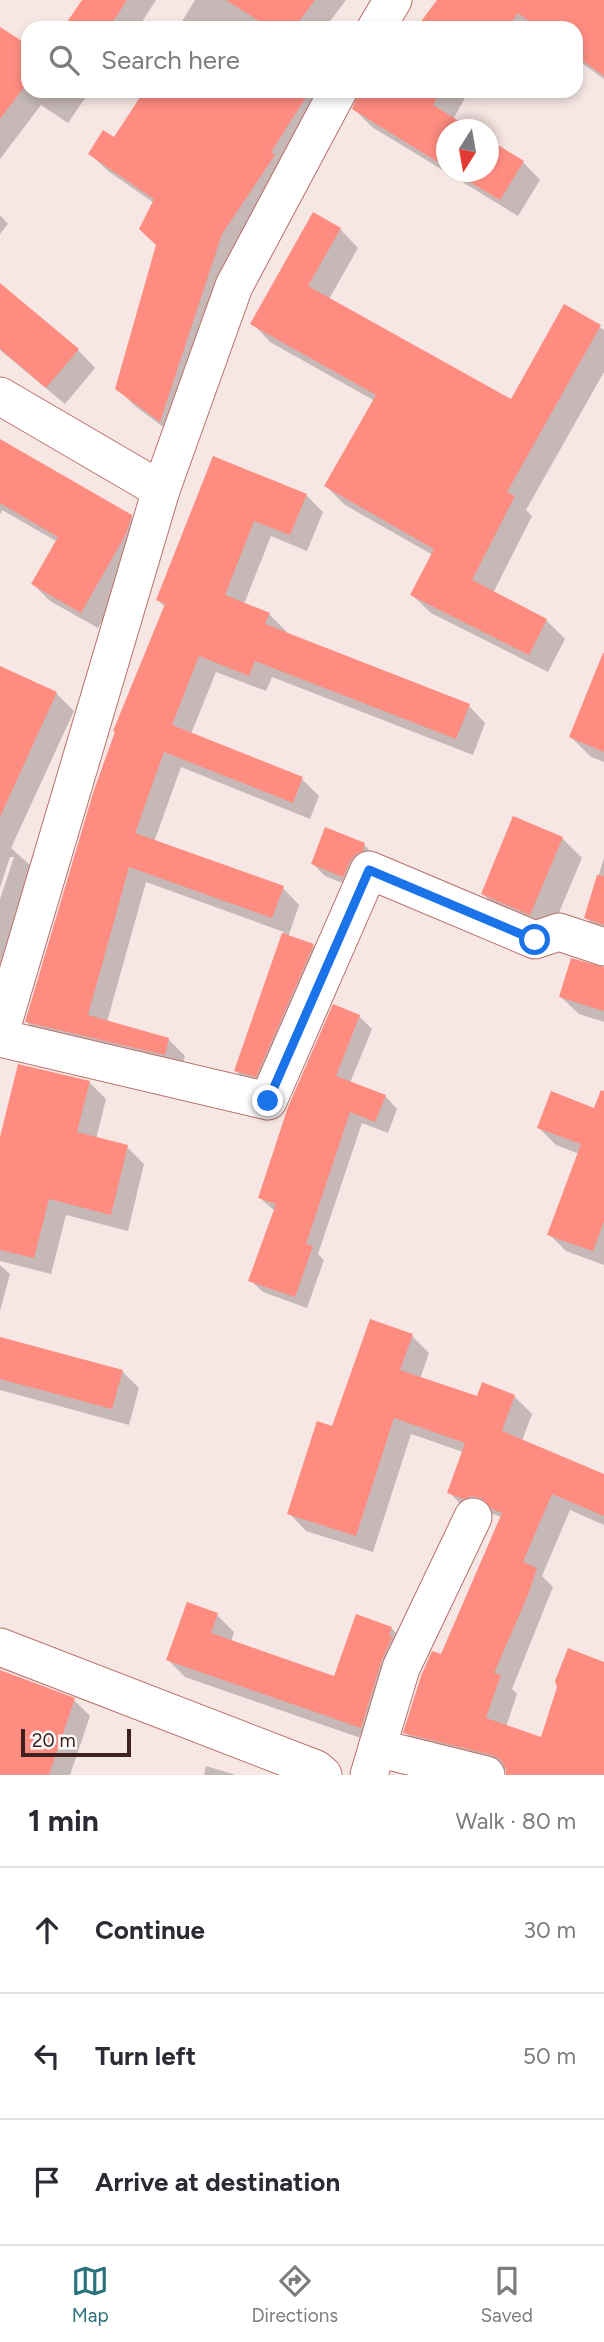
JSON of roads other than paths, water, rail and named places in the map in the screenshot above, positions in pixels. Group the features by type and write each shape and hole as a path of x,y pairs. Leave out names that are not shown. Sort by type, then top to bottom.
{"street":[{"path":"380,21 393,0"},
{"path":"334,98 234,286 161,490 0,1035 268,1101 369,870 535,940 559,932 604,947"},
{"path":"0,396 161,490"},
{"path":"473,1517 401,1668 373,1762 486,1775"},
{"path":"0,1647 316,1769 323,1775"}]}
